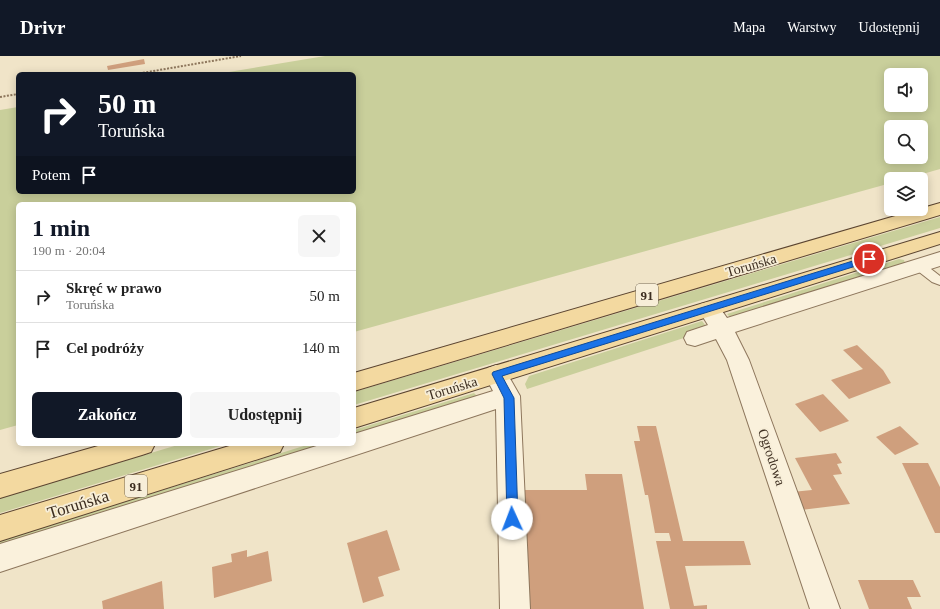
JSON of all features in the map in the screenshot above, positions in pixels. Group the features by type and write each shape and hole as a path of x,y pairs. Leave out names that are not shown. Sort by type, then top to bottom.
{"main road":[{"name":"Toruńska","path":"356,381 940,209"},
{"name":"Toruńska","path":"356,418 502,385 715,318 899,250 940,238"},
{"path":"0,486 135,446"},
{"name":"Toruńska","path":"0,528 265,446"}],"street":[{"path":"899,250 918,265"},
{"path":"695,338 715,318 940,258"},
{"name":"Ogrodowa","path":"715,318 738,360 825,609"},
{"path":"356,435 502,385 515,609"},
{"path":"0,558 325,446"}],"lane":[{"path":"918,265 936,279 940,280"}],"path":[{"path":"148,72 241,56"},
{"path":"0,97 16,94"}],"green space":[{"path":"325,56 940,56 940,169 928,172 884,172 884,185 356,331 356,202 16,202 16,426 0,430 0,110 16,107 16,194 356,194 356,72 229,72"},
{"path":"940,217 940,228 356,404 356,391"},
{"path":"899,259 904,260 905,263 730,317 727,314"},
{"path":"702,321 706,326 693,335 527,389 525,384 529,376"},
{"path":"474,393 477,396 476,399 356,436 356,429"},
{"path":"174,446 220,446 0,513 0,498"},
{"path":"304,446 327,446 0,549 0,541"}],"building":[{"path":"144,59 145,64 108,70 107,66"},
{"path":"857,345 883,370 891,383 849,399 831,380 863,369 843,350"},
{"path":"823,394 849,421 820,432 795,404"},
{"path":"637,426 656,426 683,541 744,541 751,565 685,566 694,606 707,605 707,609 670,609 656,541 671,541 669,533 655,533 648,495 645,495 634,441 640,441"},
{"path":"900,426 919,444 895,455 876,437"},
{"path":"836,453 842,463 837,464 842,474 833,475 850,504 801,510 792,492 812,490 795,458"},
{"path":"902,463 928,463 940,487 940,533 935,533"},
{"path":"585,474 622,474 644,609 523,609 517,490 587,490"},
{"path":"387,530 400,570 378,577 384,596 363,603 347,543"},
{"path":"247,550 247,557 268,551 272,581 214,598 212,567 232,562 231,554"},
{"path":"858,580 913,580 921,597 907,597 912,609 869,609"},
{"path":"162,581 164,609 103,609 102,601"}],"route":[{"path":"512,519 509,398 496,374 869,259"}]}
